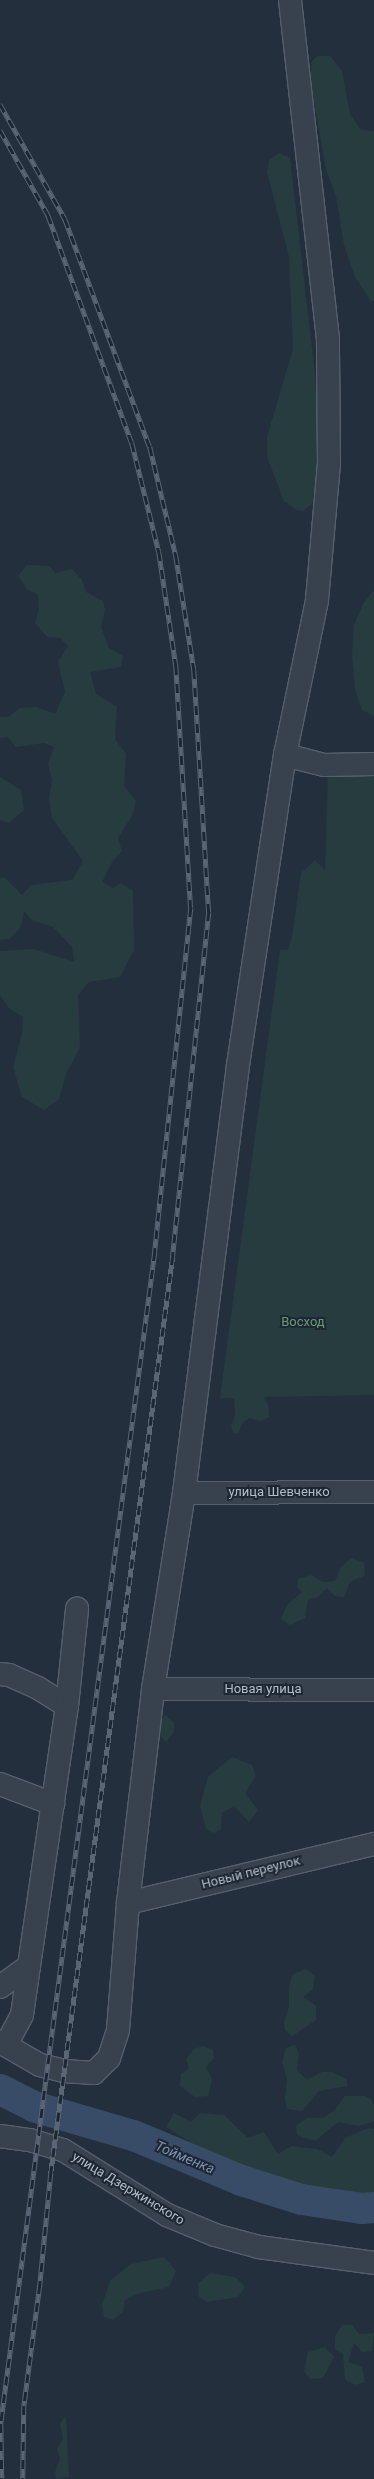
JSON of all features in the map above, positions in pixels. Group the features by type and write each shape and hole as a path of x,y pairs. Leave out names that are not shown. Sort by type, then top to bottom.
{"street":[{"path":"77,1609 67,1706 22,2015 3,2043 40,2065 64,2071 94,2073 109,2058 118,2030 128,1903 153,1689 184,1493 238,1065 285,755 316,600 329,464 328,339 290,0"},
{"path":"285,755 324,765 374,764"},
{"name":"улица Шевченко","path":"184,1493 374,1492"},
{"path":"0,1674 9,1675 38,1688 67,1706"},
{"name":"Новая улица","path":"153,1689 374,1690"},
{"path":"0,1784 53,1804"},
{"name":"Новый переулок","path":"128,1903 374,1844"},
{"path":"0,1988 29,1966"},
{"name":"улица Дзержинского","path":"0,2136 30,2140 63,2150 167,2215 215,2235 266,2248 374,2263"}],"green space":[{"path":"317,56 330,56 342,71 350,114 361,130 374,131 374,301 371,301 355,277 344,245 336,196 326,169 310,79 312,61"},
{"path":"279,153 290,158 315,374 319,460 312,504 303,511 296,510 284,501 267,457 267,437 293,349 289,257 267,172 269,160"},
{"path":"27,565 50,566 55,573 72,569 82,580 86,592 103,601 105,610 101,627 109,648 123,656 121,667 90,672 96,694 117,707 115,739 126,754 124,786 136,801 133,814 118,838 122,851 112,862 102,882 113,888 121,883 133,891 134,950 120,977 89,982 78,995 80,1048 66,1074 59,1099 44,1110 22,1097 13,1067 22,1034 23,1017 9,1008 0,995 0,951 34,949 74,962 72,947 53,927 32,920 24,911 21,927 10,939 0,940 0,878 5,878 22,895 31,885 72,880 83,861 52,818 49,798 52,780 48,763 54,747 44,743 16,747 8,737 0,738 0,717 8,717 20,708 37,707 55,714 65,692 58,662 68,646 60,638 47,637 35,623 39,609 38,595 27,589 18,576"},
{"path":"374,590 374,716 362,710 355,689 352,656 354,625 363,604"},
{"name":"Восход","path":"374,771 374,1395 264,1397 269,1407 269,1417 261,1421 250,1418 243,1422 238,1434 233,1433 231,1426 235,1415 234,1398 220,1398 280,950 288,950 292,937 301,873 315,860 325,870 328,772"},
{"path":"0,777 21,790 24,810 9,823 0,820"},
{"path":"351,1558 364,1563 365,1575 350,1582 344,1597 335,1596 327,1588 318,1597 308,1600 305,1618 290,1625 281,1619 287,1605 302,1592 297,1587 298,1579 311,1575 323,1582 335,1581 340,1568"},
{"path":"165,1715 174,1722 174,1732 166,1742 158,1733 159,1724"},
{"path":"232,1757 252,1765 256,1776 245,1793 258,1810 249,1822 234,1806 222,1813 221,1829 214,1833 206,1829 200,1806 208,1777"},
{"path":"305,1969 315,1975 313,1989 303,1997 316,2006 316,2020 292,2036 285,2030 284,2022 289,2007 289,1987 292,1975"},
{"path":"295,2045 299,2054 297,2070 307,2080 322,2072 331,2072 347,2079 347,2086 319,2091 302,2111 287,2109 285,2098 287,2078 282,2062 286,2048"},
{"path":"203,2046 213,2050 214,2058 206,2067 212,2079 208,2096 195,2097 180,2086 181,2074 189,2068 186,2059 194,2049"},
{"path":"345,2096 365,2096 371,2099 374,2105 374,2121 359,2126 338,2122 315,2141 297,2135 296,2126 307,2118 322,2118 334,2111"},
{"path":"174,2113 191,2122 200,2113 224,2115 248,2138 264,2132 278,2154 291,2146 317,2149 332,2157 345,2138 368,2128 374,2129 374,2196 364,2199 307,2195 242,2174 166,2127"},
{"path":"164,2257 176,2271 169,2287 140,2293 125,2300 123,2312 113,2320 104,2317 102,2305 110,2281 131,2264"},
{"path":"210,2273 235,2277 245,2287 238,2297 207,2302 199,2297 198,2284"},
{"path":"342,2325 352,2325 359,2334 374,2333 372,2351 362,2352 354,2343 348,2362 362,2367 365,2382 356,2385 345,2380 343,2354 335,2349 335,2336"},
{"path":"325,2347 334,2357 323,2378 310,2379 304,2371 308,2352"},
{"path":"66,2415 69,2477 56,2479 55,2472 60,2459 57,2448 63,2439 60,2424"}],"waterway":[{"name":"Тойменка","path":"0,2089 33,2106 133,2135 241,2180 301,2199 362,2208 374,2207"}],"railway":[{"path":"0,104 65,219 150,447 176,556 194,670 209,912 173,1256 51,2173 40,2285 24,2406 23,2479"},
{"path":"0,130 48,215 132,443 159,552 176,666 191,908 155,1252 1,2424 2,2479"}]}
